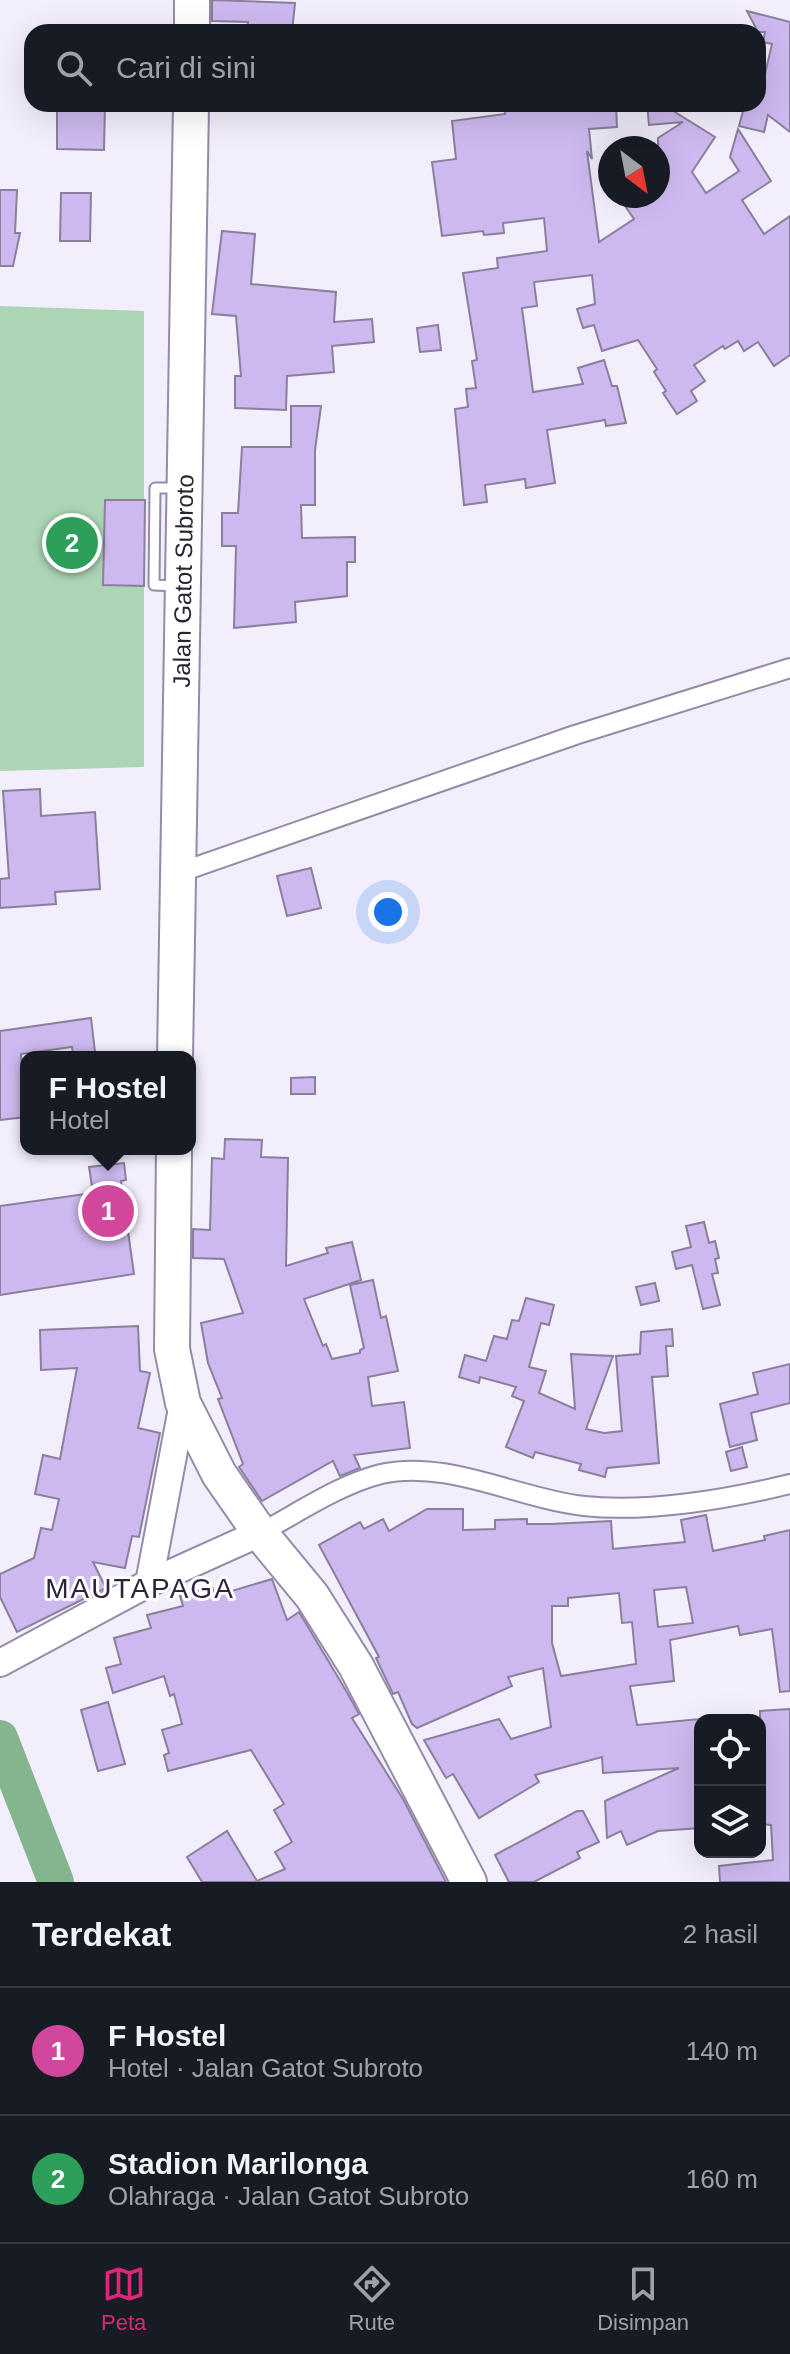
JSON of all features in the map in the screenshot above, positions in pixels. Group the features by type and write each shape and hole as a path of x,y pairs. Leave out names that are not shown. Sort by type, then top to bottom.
{"highway":[{"path":"192,0 192,24"},
{"name":"Jalan Gatot Subroto","path":"175,1051 191,112"},
{"path":"174,1155 172,1349 183,1403 219,1474 260,1533 312,1596 356,1666 469,1882"}],"street":[{"path":"178,873 575,735 790,668"},
{"path":"149,1583 183,1403"},
{"path":"0,1663 149,1583 260,1533 346,1487 380,1475 406,1471 438,1473 534,1498 615,1508 710,1499 790,1484"}],"green space":[{"path":"0,306 144,311 144,767 0,771"}],"building":[{"path":"212,0 295,3 293,24 212,21"},
{"path":"747,11 790,22 790,132 768,115 764,132 739,126 743,112 766,112 766,70 772,44 766,43 766,24 754,24"},
{"path":"57,112 105,112 104,150 57,149"},
{"path":"505,112 616,112 617,127 589,129 592,159 587,151 599,242 634,219 626,208 670,208 670,136 661,136 683,122 649,125 648,112 675,112 715,137 692,172 706,193 739,171 730,157 738,129 771,181 742,200 764,234 790,216 790,355 774,366 758,342 744,351 738,341 725,349 723,346 694,365 705,381 691,391 697,401 677,414 663,393 666,391 654,372 657,369 638,340 602,351 594,325 583,328 577,309 595,304 592,275 534,282 537,306 522,308 533,392 583,384 578,368 604,360 612,386 617,386 626,423 606,426 605,420 547,430 555,483 526,488 525,479 485,485 487,502 464,505 455,409 468,407 466,389 476,388 472,361 477,360 463,273 498,268 497,258 547,251 544,218 503,223 504,233 484,235 483,231 442,236 432,162 456,159 452,121"},
{"path":"0,190 17,190 15,233 20,233 13,266 0,266"},
{"path":"61,193 91,193 90,241 60,241"},
{"path":"222,231 255,234 251,284 336,292 334,322 372,319 374,342 332,346 334,372 287,376 286,410 235,408 235,376 241,376 236,316 212,314"},
{"path":"438,325 441,350 420,352 417,328"},
{"path":"291,406 321,406 315,450 315,505 301,505 302,538 355,537 355,562 347,562 347,596 295,602 296,622 234,628 236,546 222,546 222,513 238,513 242,447 291,447"},
{"path":"105,500 145,500 144,586 103,585"},
{"path":"40,789 41,816 95,812 100,889 55,892 56,904 0,908 0,879 9,878 3,791"},
{"path":"311,868 321,908 287,916 277,876"},
{"path":"91,1018 95,1051 72,1051 72,1047 20,1051 20,1118 0,1120 0,1031"},
{"path":"315,1077 315,1094 291,1094 291,1078"},
{"path":"225,1139 262,1140 261,1157 288,1158 286,1266 328,1253 326,1248 352,1242 361,1280 304,1299 323,1346 326,1344 332,1359 360,1353 364,1348 350,1285 373,1280 381,1318 386,1316 398,1371 368,1377 372,1406 404,1402 410,1448 354,1455 360,1468 340,1476 333,1461 262,1501 239,1467 243,1464 218,1399 222,1398 208,1363 201,1323 243,1313 224,1259 193,1258 193,1229 210,1230 212,1158 224,1159"},
{"path":"124,1163 126,1180 121,1181 134,1274 0,1295 0,1206 93,1193 89,1167"},
{"path":"704,1222 709,1243 715,1241 719,1258 715,1259 718,1273 712,1274 720,1305 703,1309 692,1265 676,1269 672,1252 691,1247 686,1226"},
{"path":"655,1283 659,1301 641,1305 636,1287"},
{"path":"526,1298 554,1305 549,1325 541,1323 529,1367 546,1371 539,1393 575,1409 571,1354 613,1356 586,1429 604,1433 622,1431 616,1356 640,1354 641,1332 672,1329 673,1346 666,1346 668,1376 652,1377 659,1463 607,1468 605,1477 579,1470 581,1464 535,1452 533,1458 506,1447 524,1401 512,1396 516,1387 480,1377 479,1383 459,1377 465,1355 486,1361 494,1336 507,1339 512,1320 519,1321"},
{"path":"138,1326 140,1371 150,1373 138,1428 160,1433 139,1537 132,1536 125,1568 93,1562 106,1588 17,1632 0,1597 0,1574 34,1558 41,1528 52,1530 59,1499 35,1494 43,1455 60,1459 77,1368 41,1370 40,1330"},
{"path":"790,1364 790,1403 751,1413 757,1440 730,1447 720,1404 758,1394 753,1373"},
{"path":"742,1447 747,1467 731,1471 726,1452"},
{"path":"427,1509 463,1509 463,1530 495,1529 495,1520 527,1519 527,1524 611,1521 613,1549 685,1542 681,1520 706,1515 713,1551 765,1540 764,1536 790,1530 790,1691 780,1692 772,1629 740,1635 738,1626 670,1640 674,1681 630,1686 637,1725 694,1720 694,1828 658,1831 627,1845 621,1831 607,1838 605,1801 679,1768 603,1773 602,1757 535,1775 539,1782 479,1818 453,1774 446,1778 424,1740 499,1719 511,1739 551,1727 543,1668 508,1677 512,1686 417,1728 412,1724 398,1692 393,1694 376,1658 379,1657 319,1545 360,1522 364,1529 383,1519 389,1531","holes":["686,1587 693,1623 658,1627 654,1590","619,1593 622,1623 632,1622 636,1664 561,1676 552,1643 552,1606 568,1606 568,1598"]},
{"path":"272,1579 287,1620 299,1612 348,1694 359,1714 352,1718 403,1799 446,1882 202,1882 187,1857 227,1831 257,1881 285,1869 275,1852 292,1842 274,1810 284,1804 251,1750 168,1771 164,1755 169,1753 162,1730 182,1724 174,1694 170,1696 164,1676 113,1693 106,1668 121,1664 114,1638 151,1628 147,1615 183,1606 180,1596 212,1587 215,1596"},
{"path":"108,1702 125,1764 98,1771 81,1710"},
{"path":"790,1709 790,1882 720,1882 719,1866 773,1860 771,1825 766,1825 766,1714 760,1714 760,1711"},
{"path":"577,1811 583,1811 599,1842 577,1852 580,1858 534,1882 509,1882 495,1855"}],"waterway":[{"path":"0,1738 56,1882"}],"place":[{"name":"Stadion Marilonga","path":"72,543"},
{"name":"F Hostel","path":"108,1211"}],"district":[{"name":"MAUTAPAGA","path":"140,1588"}]}
